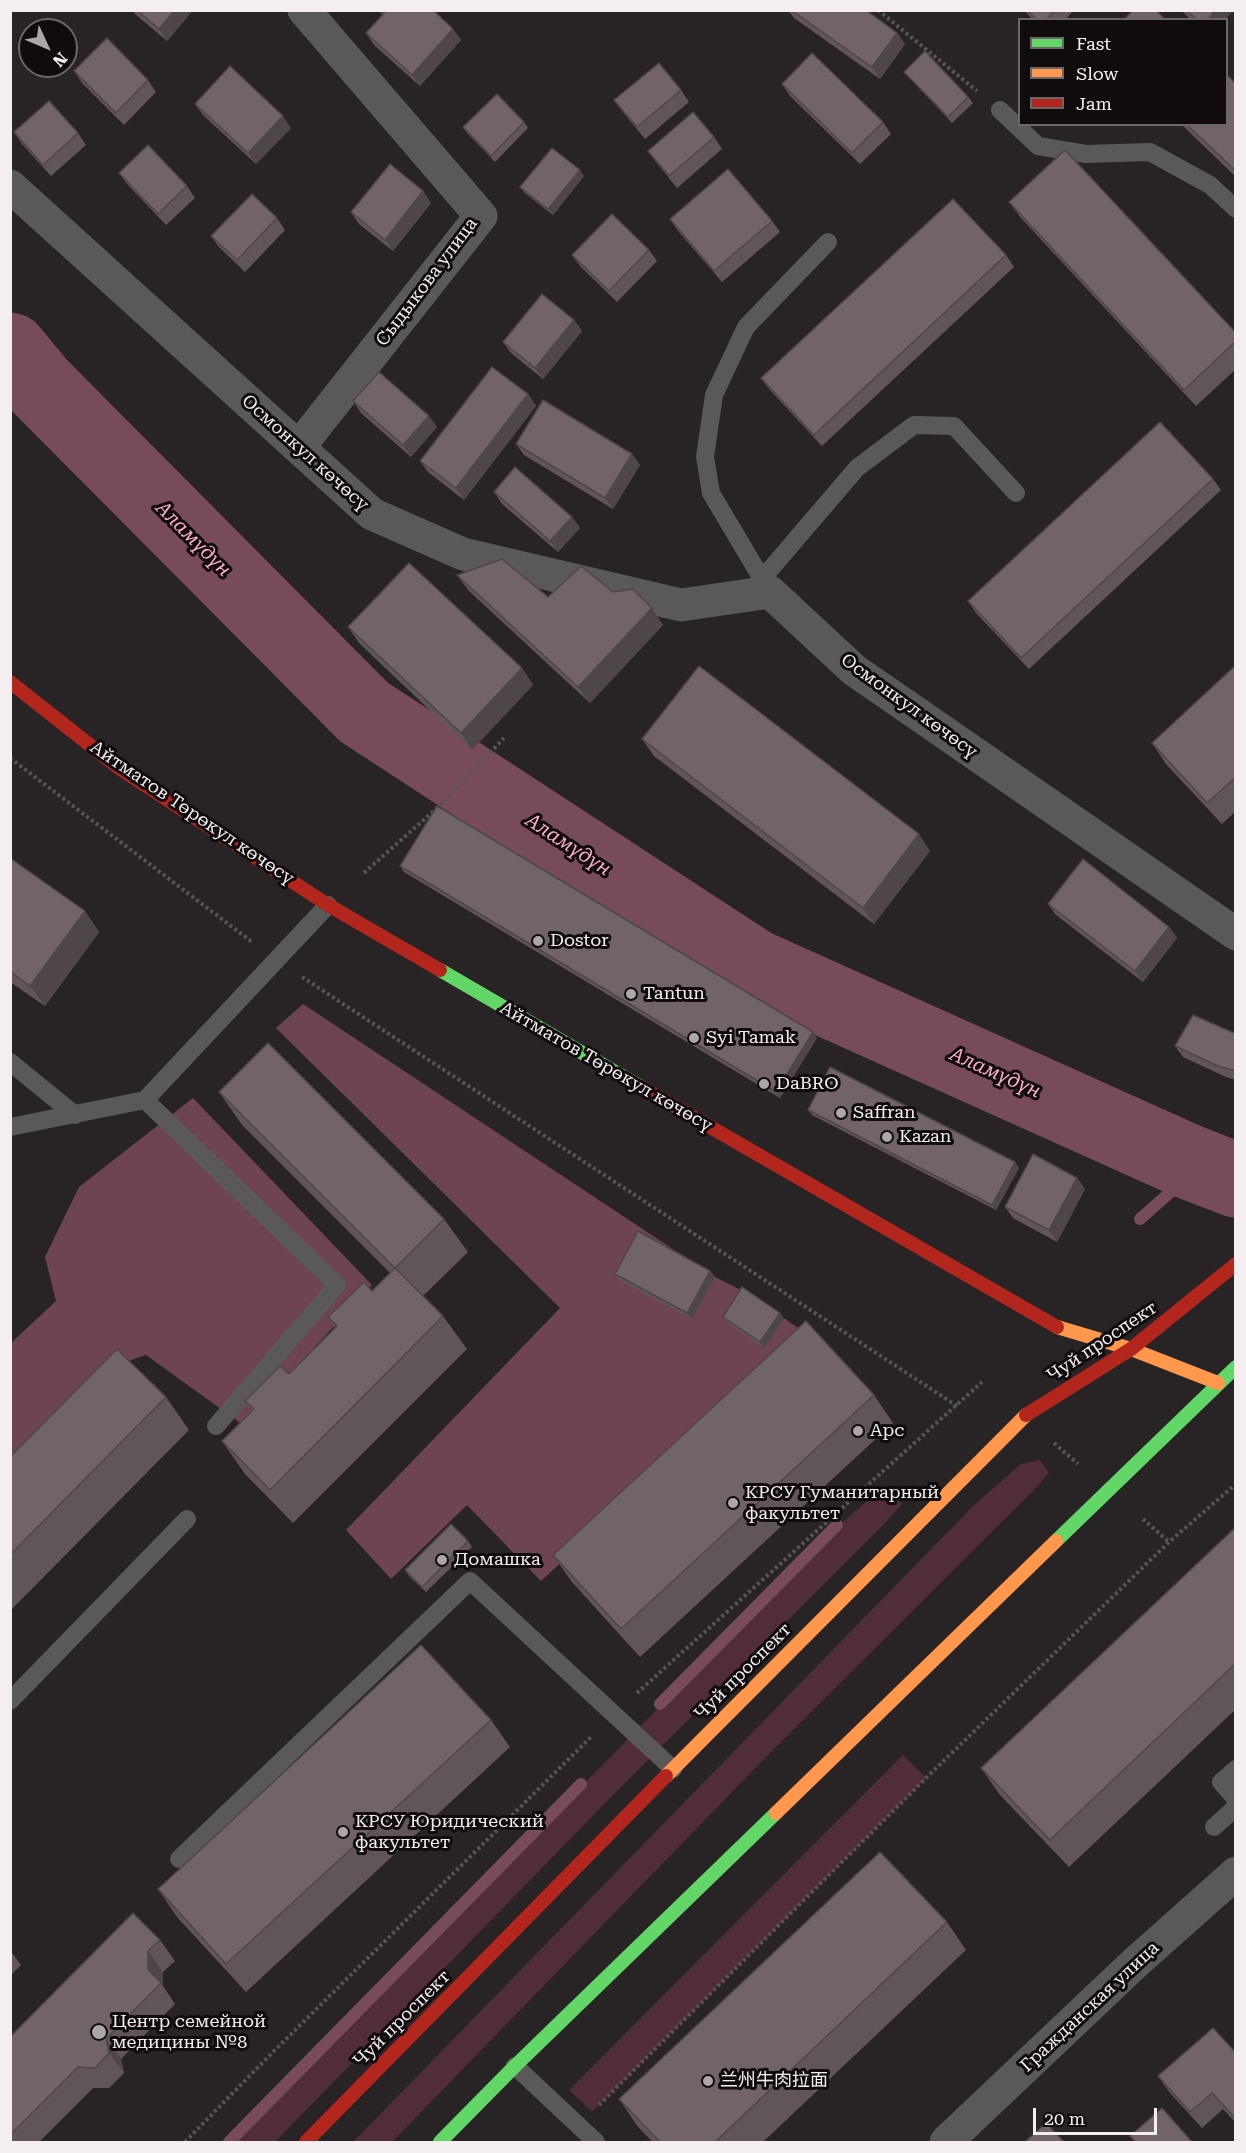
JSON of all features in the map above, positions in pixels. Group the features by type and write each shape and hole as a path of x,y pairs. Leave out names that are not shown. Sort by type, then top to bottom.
{"main road":[{"name":"Айтматов Төрөкул көчөсү","path":"10,682 119,768 328,905 1052,1326 1230,1380"},
{"name":"Чуй проспект","path":"306,2142 1023,1417 1131,1349 1236,1264"},
{"path":"440,2142 515,2066 1230,1380"}],"street":[{"name":"Сыдыкова улица","path":"298,447 481,216 304,10"},
{"name":"Осмонкул көчөсү","path":"10,186 372,514 463,554 681,605 766,586 854,670 1236,934"},
{"name":"Гражданская улица","path":"946,2142 1135,1963 1236,1874"}],"lane":[{"path":"1000,110 1038,146 1086,154 1150,152 1210,185 1236,209"},
{"path":"828,242 746,327 714,395 705,457 711,493 766,586 857,468 914,425 954,426 1016,493"},
{"path":"10,1128 145,1100 328,905"},
{"path":"10,1062 75,1114"},
{"path":"145,1100 338,1285 216,1426"},
{"path":"10,1701 187,1519"},
{"path":"179,1859 470,1581 673,1769"},
{"path":"1236,1769 1221,1782 1236,1799"},
{"path":"1214,1827 1236,1807"},
{"path":"515,2066 596,2142"}],"path":[{"path":"878,10 1000,110"},
{"path":"364,873 437,808 504,738"},
{"path":"10,758 277,960 957,1406"},
{"path":"185,2142 614,1714 982,1382"},
{"path":"1049,1439 1078,1464"},
{"path":"578,2124 901,1803 1169,1542 1236,1484"},
{"path":"1143,1519 1169,1542"}],"shaded area":[{"path":"303,1004 715,1277 747,1293 807,1334 541,1581 467,1505 391,1579 346,1530 560,1308 276,1028"},
{"path":"193,1098 372,1285 243,1425 146,1355 114,1366 11,1471 11,1343 56,1301 45,1257 79,1187"},
{"path":"1040,1460 1049,1473 1032,1492 764,1759 392,2142 353,2142 974,1505 1021,1464"},
{"path":"893,1491 902,1504 885,1523 618,1790 275,2142 233,2142 827,1536 874,1495"},
{"path":"903,1755 926,1778 592,2112 569,2090"}],"building":[{"path":"137,10 175,10 159,29"},
{"path":"387,10 433,10 453,29 412,75 366,33"},
{"path":"791,10 866,10 897,33 872,67"},
{"path":"1027,10 1055,10 1048,18 1035,18"},
{"path":"1133,10 1156,10 1163,18 1126,18"},
{"path":"1186,10 1215,10 1209,18 1195,18"},
{"path":"107,38 148,80 116,113 78,75 78,67"},
{"path":"925,51 968,97 948,117 904,72"},
{"path":"812,53 883,122 852,153 782,84"},
{"path":"659,63 681,90 637,127 614,100"},
{"path":"230,66 283,116 248,153 195,104"},
{"path":"1228,76 1236,84 1236,171 1188,126 1228,126"},
{"path":"497,94 524,122 491,156 463,127"},
{"path":"49,101 78,133 43,165 14,132"},
{"path":"693,112 714,137 669,176 648,151"},
{"path":"148,145 187,186 158,214 119,173"},
{"path":"552,148 580,170 548,209 520,187"},
{"path":"1065,150 1236,333 1236,341 1184,390 1009,202"},
{"path":"390,164 423,191 385,240 351,212"},
{"path":"728,169 772,221 714,271 670,219"},
{"path":"252,194 277,218 237,260 211,236"},
{"path":"953,199 1006,255 814,435 761,378"},
{"path":"612,214 649,250 609,291 572,255"},
{"path":"542,294 574,320 535,368 503,342"},
{"path":"492,367 528,394 456,488 420,461"},
{"path":"379,372 429,416 403,445 353,401"},
{"path":"543,400 632,454 605,498 516,444"},
{"path":"1160,422 1213,479 1021,658 968,601"},
{"path":"515,467 572,517 550,541 494,492"},
{"path":"502,559 548,597 581,566 613,592 633,589 652,608 578,687 457,575"},
{"path":"409,563 522,668 461,733 348,627"},
{"path":"1236,665 1236,777 1207,803 1152,743"},
{"path":"699,666 919,834 863,908 642,739"},
{"path":"437,806 813,1032 776,1092 400,866"},
{"path":"10,858 85,911 30,986 10,971"},
{"path":"1083,859 1169,927 1135,971 1048,904"},
{"path":"1193,1015 1236,1034 1236,1071 1218,1066 1175,1046"},
{"path":"268,1043 444,1219 395,1268 219,1092"},
{"path":"830,1067 1015,1162 992,1205 808,1110"},
{"path":"1033,1154 1077,1178 1049,1230 1005,1207"},
{"path":"638,1231 710,1271 687,1313 615,1274"},
{"path":"395,1268 443,1316 270,1490 222,1441 254,1409 245,1401 280,1366 289,1374 337,1326 328,1317 364,1282 372,1291"},
{"path":"742,1287 780,1313 760,1342 723,1317"},
{"name":"КРСУ Гуманитарный факультет","path":"806,1321 874,1395 621,1629 553,1555"},
{"path":"117,1349 166,1397 10,1555 10,1457"},
{"path":"451,1524 468,1541 422,1587 405,1570"},
{"path":"1236,1527 1236,1663 1050,1840 981,1768"},
{"name":"КРСУ Юридический факультет","path":"421,1645 491,1720 226,1964 158,1889"},
{"path":"880,1852 947,1922 715,2142 660,2142 619,2099"},
{"name":"Центр семейной медицины №8","path":"133,1913 160,1940 148,1951 148,1969 161,1983 106,2039 109,2053 95,2068 78,2067 10,2135 10,2037"},
{"path":"1213,2028 1236,2053 1236,2119 1212,2093 1190,2112 1158,2076"},
{"path":"1162,2108 1192,2142 1136,2142 1130,2136"},
{"path":"1046,2123 1064,2142 1025,2142"}],"waterway":[{"name":"Аламүдүн","path":"10,350 39,385 364,712 753,966 1187,1161 1236,1180"},
{"path":"1140,1219 1200,1166"},
{"path":"660,1704 837,1525"},
{"path":"229,2142 581,1784"}],"traffic: fast":[{"path":"440,970 641,1087"},
{"path":"1056,1541 1236,1367"},
{"path":"440,2142 515,2066 776,1813"}],"traffic: slow":[{"path":"1057,1327 1131,1349 1218,1383"},
{"path":"666,1776 1026,1415"},
{"path":"776,1813 1056,1541"}],"traffic: jam":[{"path":"10,682 119,768 328,905 440,970"},
{"path":"641,1087 1057,1327"},
{"path":"1026,1415 1131,1349 1236,1264"},
{"path":"306,2142 666,1776"}],"place":[{"name":"Dostor","path":"538,941"},
{"name":"Tantun","path":"631,994"},
{"name":"Syi Tamak","path":"694,1038"},
{"name":"DaBRO","path":"764,1084"},
{"name":"Saffran","path":"841,1113"},
{"name":"Kazan","path":"887,1137"},
{"name":"Арс","path":"858,1431"},
{"name":"КРСУ Гуманитарный факультет","path":"733,1503"},
{"name":"Домашка","path":"442,1560"},
{"name":"КРСУ Юридический факультет","path":"343,1832"},
{"name":"Центр семейной медицины №8","path":"99,2032"},
{"name":"兰州牛肉拉面","path":"708,2081"}]}
